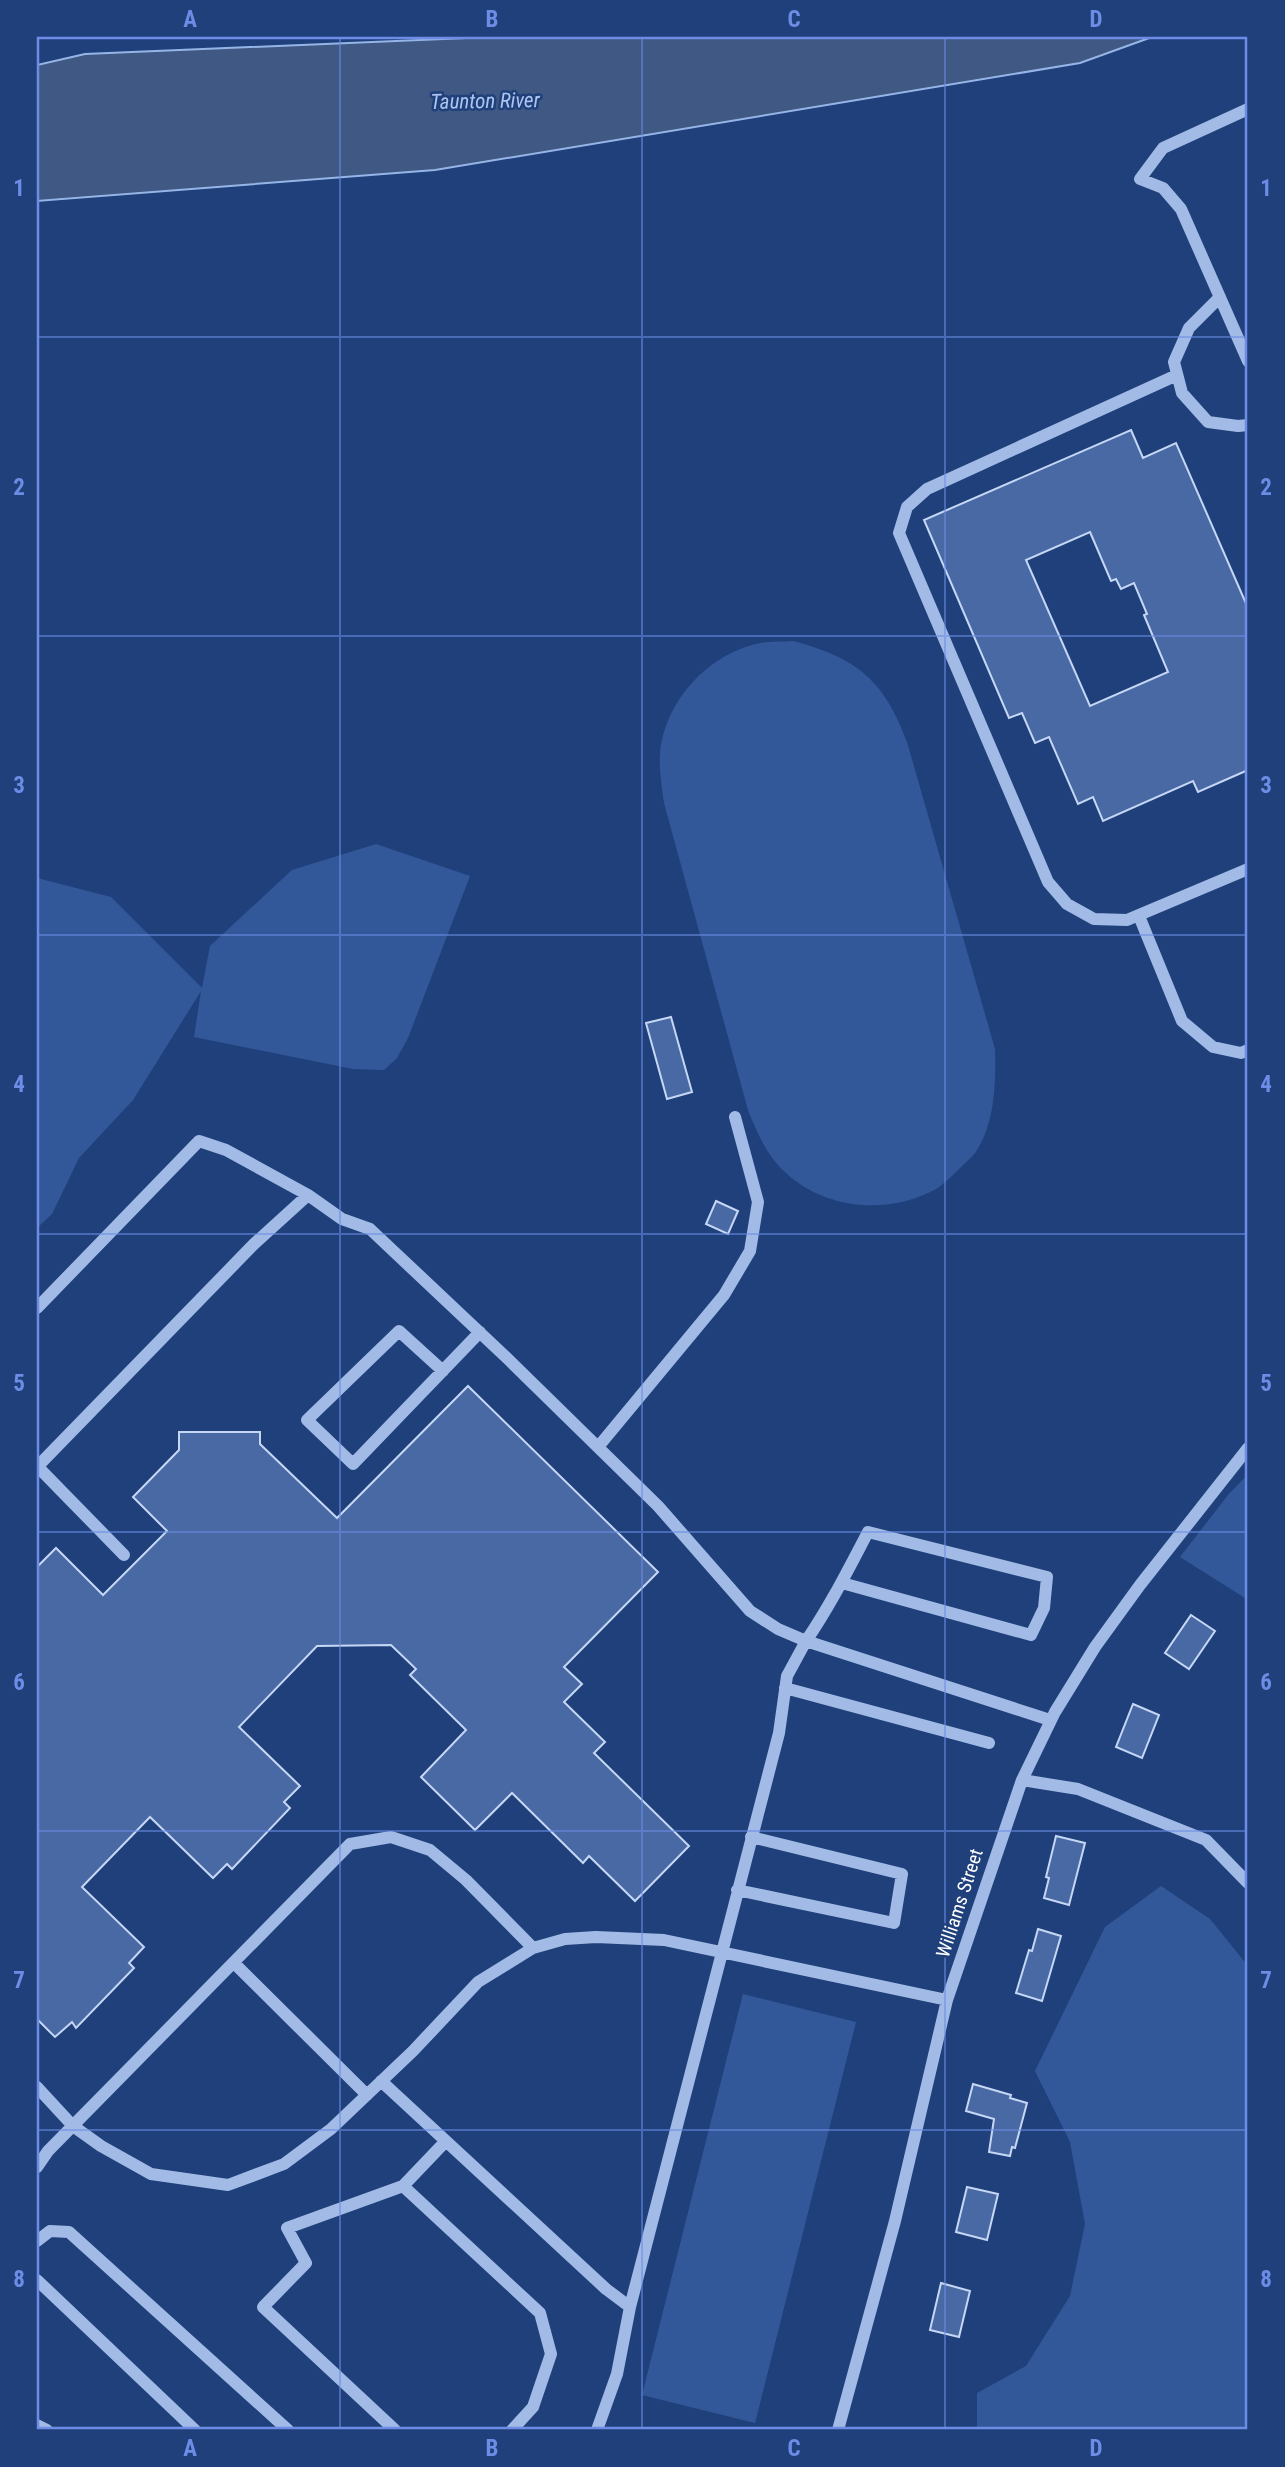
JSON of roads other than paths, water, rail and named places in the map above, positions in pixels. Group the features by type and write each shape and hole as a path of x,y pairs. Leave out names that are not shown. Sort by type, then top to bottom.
{"street":[{"path":"1248,109 1163,148 1140,179 1163,188 1181,209 1248,361"},
{"path":"1220,297 1189,328 1174,362 1182,393 1208,422 1248,425"},
{"path":"1177,375 927,489 907,507 899,533 1048,882 1067,904 1094,919 1128,920 1248,869"},
{"path":"1139,916 1182,1021 1213,1047 1241,1053 1248,1050"},
{"path":"598,1447 723,1295 750,1251 758,1202 736,1117"},
{"path":"37,1308 199,1142 226,1150 308,1195 342,1219 370,1229 658,1506 750,1611 778,1629 806,1641 1050,1720"},
{"path":"124,1555 37,1467 254,1244 308,1195"},
{"path":"443,1371 399,1331 307,1420 353,1464 443,1371 480,1332"},
{"name":"Williams Street","path":"838,2430 895,2221 947,2000 1022,1780 1050,1720 1081,1668 1125,1605 1248,1448"},
{"path":"597,2430 617,2374 630,2307 779,1733 787,1676 831,1603 868,1532 1047,1577 1044,1608 1031,1635 842,1583"},
{"path":"785,1688 989,1742"},
{"path":"1022,1780 1078,1788 1206,1840 1248,1882"},
{"path":"737,1890 894,1923 902,1874 751,1837"},
{"path":"37,2167 48,2151 350,1844 391,1838 430,1850 466,1880 533,1948"},
{"path":"37,2087 73,2126 151,2175 228,2185 284,2164 331,2129 478,1982 533,1948 565,1939 633,1937 664,1940 947,2000"},
{"path":"234,1963 367,2095"},
{"path":"381,2081 606,2289 630,2307"},
{"path":"395,2430 263,2307 306,2263 287,2228 403,2186 445,2142"},
{"path":"403,2186 540,2313 551,2354 533,2407 513,2430"},
{"path":"37,2241 50,2231 69,2232 288,2430"},
{"path":"37,2280 195,2430"},
{"path":"37,2425 47,2430"}],"water":[{"name":"Taunton River","path":"491,37 1152,37 1080,63 435,170 37,201 37,65 85,54"}]}
